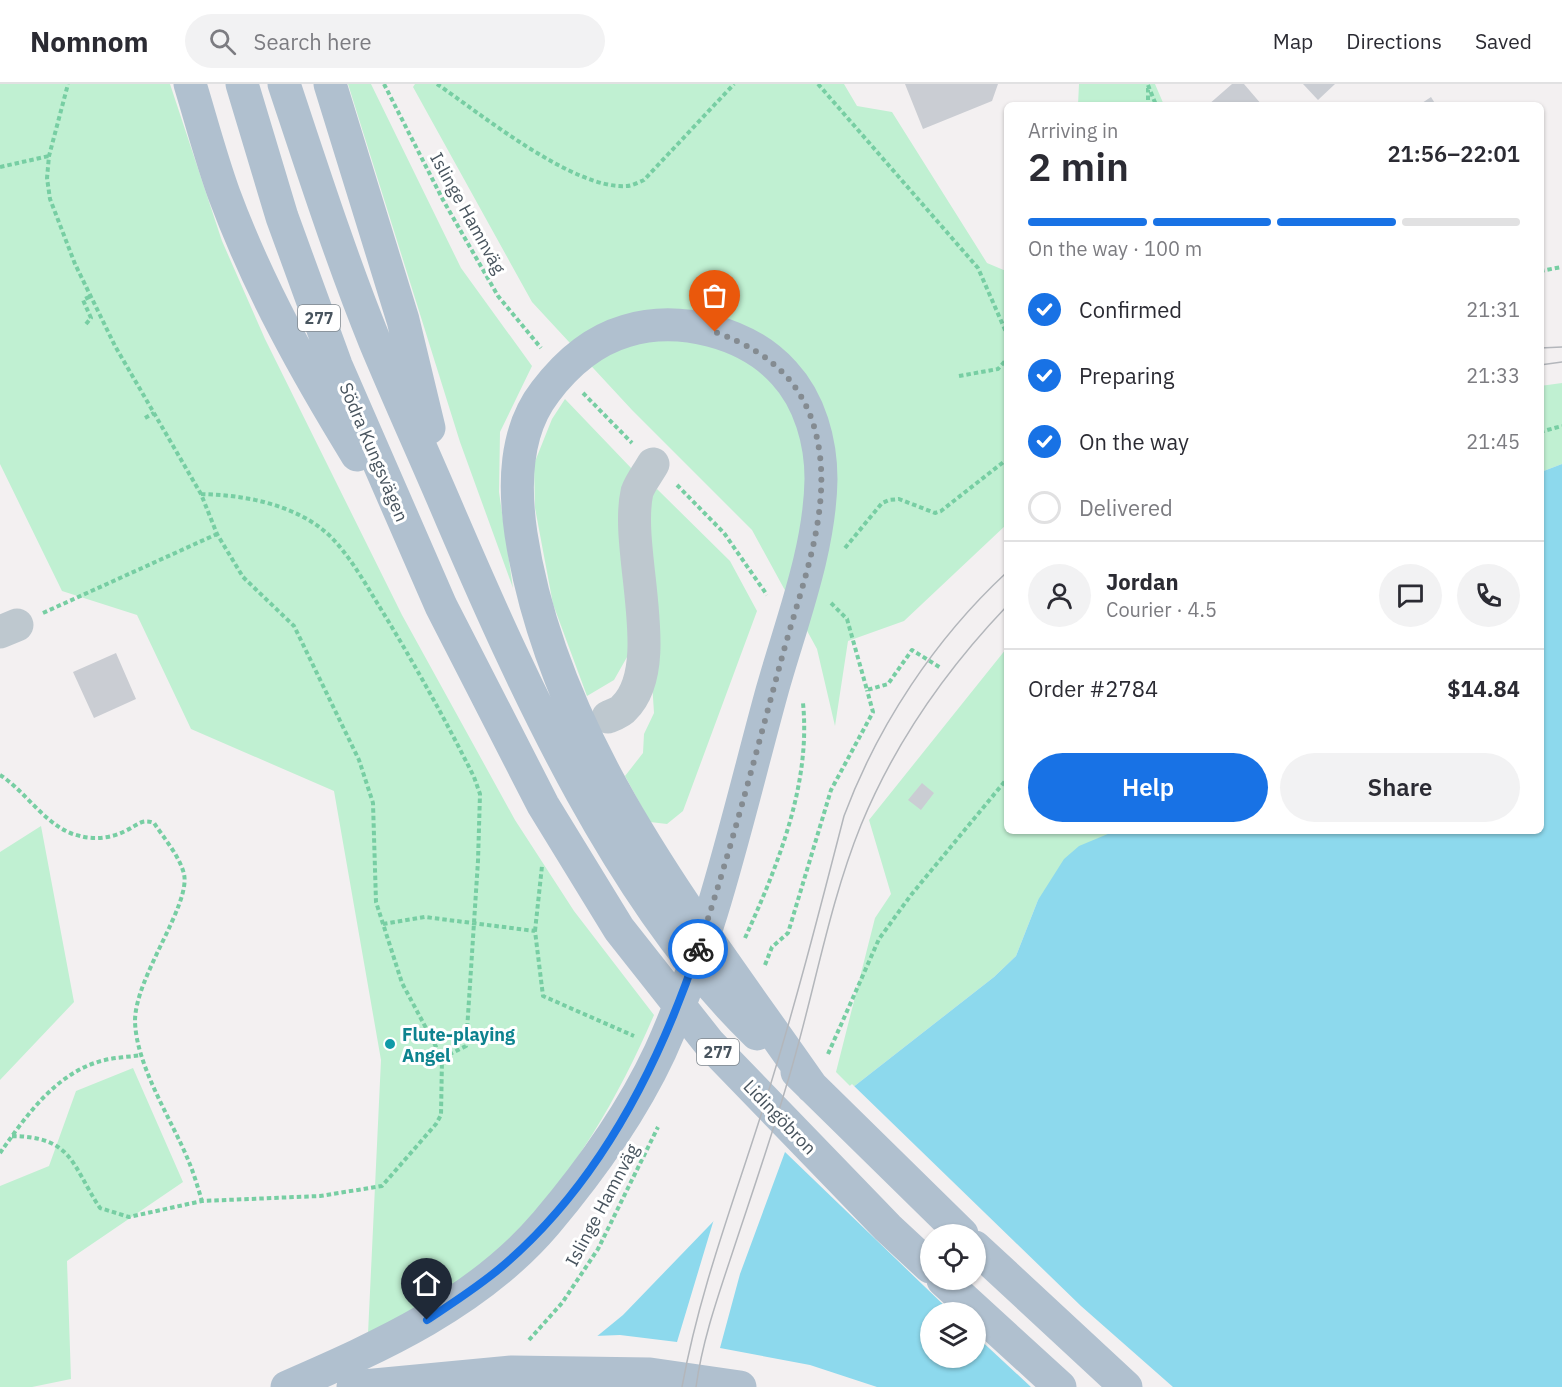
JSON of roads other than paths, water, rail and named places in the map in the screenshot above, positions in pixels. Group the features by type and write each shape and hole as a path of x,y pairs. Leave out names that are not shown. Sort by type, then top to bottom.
{"main road":[{"path":"189,84 224,193 271,303 324,402 414,546"},
{"name":"Södra Kungsvägen","path":"242,84 282,218 336,365 414,546 487,699 543,805"},
{"name":"277","path":"284,84 320,192 375,341 451,517 510,648 591,778"},
{"path":"330,84 403,320 451,517"},
{"path":"287,1387 369,1351 427,1320 498,1269 541,1229 603,1150 661,1050 717,893 808,563 821,485 820,456 807,409 796,387 780,367 738,340 715,332 691,327 642,327 603,340 570,363 538,401 522,438 516,476 525,559 551,651 572,704 591,778 654,858 698,926 819,1072 953,1224"},
{"name":"Lidingöbron","path":"543,805 619,928 709,1043 879,1220 920,1258"},
{"path":"986,1257 1126,1387"},
{"path":"955,1290 1060,1387"},
{"path":"353,1387 512,1372 650,1374 740,1387"}],"lane":[{"path":"608,717 624,708 642,678 645,637 635,534 638,492 653,464"}],"water":[{"path":"1562,464 1562,1387 535,1387 623,1315 789,1143 852,1088 994,977 1016,956 1038,900 1064,859 1079,846 1108,834 1544,834 1544,471"}],"tram line":[{"path":"1544,348 1562,347"},
{"path":"1544,364 1562,362"},
{"path":"682,1387 709,1277 778,1061 844,816 874,749 911,685 956,626 1004,575"},
{"path":"696,1387 710,1323 796,1054 829,922 861,825 889,766 923,710 963,656 1004,609"}],"place":[{"name":"Flute-playing Angel","path":"390,1044"}]}
